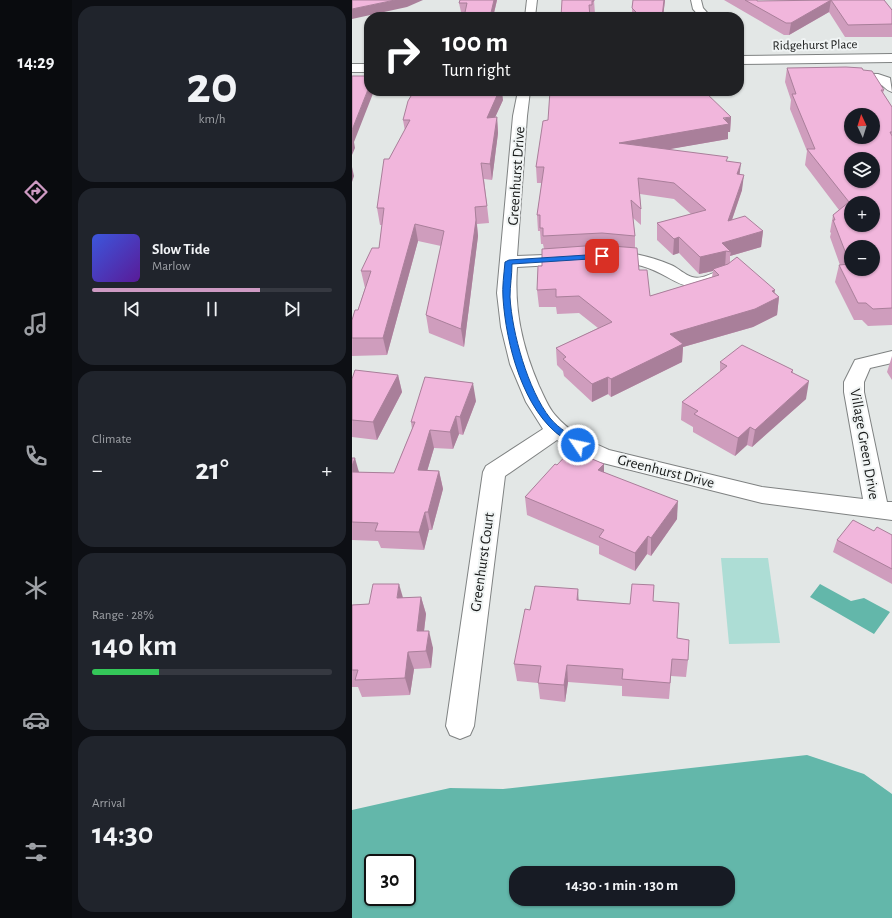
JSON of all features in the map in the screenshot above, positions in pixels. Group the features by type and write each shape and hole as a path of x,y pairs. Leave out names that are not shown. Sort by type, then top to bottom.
{"street":[{"path":"531,12 532,0"},
{"path":"696,0 698,9 701,12"},
{"name":"Ridgehurst Place","path":"744,60 892,58"},
{"path":"352,68 364,68"},
{"path":"843,77 878,78 886,81 892,88"},
{"name":"Greenhurst Drive","path":"523,96 520,116 506,297 510,327 520,364 536,402 547,420 557,430 585,448 603,456 762,495 884,510"},
{"path":"509,262 592,257 629,257 670,270 690,282 708,280 725,274"},
{"name":"Village Green Drive","path":"884,510 854,392 854,382 862,364 892,357"},
{"name":"Greenhurst Court","path":"460,726 494,472 557,430"}],"shaded area":[{"path":"721,558 768,558 780,643 729,644"},
{"path":"820,584 851,601 864,598 890,612 874,634 810,597"},
{"path":"807,755 864,774 892,794 892,918 352,918 352,810 450,788 503,789"}],"building":[{"path":"352,0 395,0 352,9"},
{"path":"460,0 494,0 491,12 465,12 467,3 459,3"},
{"path":"562,0 594,0 592,1 592,5 589,5 590,12 561,12"},
{"path":"633,0 664,0 663,12 636,12 632,8"},
{"path":"745,0 831,0 791,23 786,23"},
{"path":"831,0 884,0 892,10 892,24 848,25"},
{"path":"787,68 862,68 863,70 872,71 884,90 881,90 892,107 892,132 890,132 892,136 892,308 873,309 866,303 858,303 844,276 880,276 880,240 844,240 844,248 833,220 835,220 833,215 844,206 844,232 880,232 880,196 844,196 807,149 815,149 792,94 796,94"},
{"path":"352,76 364,76 364,96 365,96 352,130"},
{"path":"411,96 497,96 487,118 497,117 490,164 481,163 487,206 475,207 476,220 461,329 426,315 444,231 415,224 383,338 352,338 352,320 355,310 358,310 371,271 361,271 372,248 379,248 384,208 377,208 384,159 389,159 410,120 403,120 408,101"},
{"path":"550,96 709,96 731,117 723,118 729,124 619,143 728,157 726,161 741,163 737,174 744,175 728,221 745,216 763,231 722,243 731,252 726,251 700,257 679,237 674,239 657,223 706,210 674,183 638,178 641,209 631,200 635,236 602,233 543,236 543,228 540,228 540,215 537,215 544,167 536,167 543,121 548,120"},
{"path":"599,245 637,248 639,270 647,270 650,296 719,275 713,269 728,264 737,257 775,290 772,291 779,297 755,309 670,334 683,344 611,379 608,377 592,384 563,359 566,357 556,348 612,322 579,296 556,297 556,289 537,290 538,266 542,266 542,249"},
{"path":"839,265 844,265 844,275"},
{"path":"742,345 793,370 791,372 809,381 755,430 750,427 738,438 694,414 698,411 682,402 727,366 720,362"},
{"path":"355,370 398,375 373,422 352,420 352,379"},
{"path":"425,377 473,383 460,417 456,416 450,432 430,430 418,470 439,471 428,512 425,512 419,532 375,531 378,523 352,522 352,472 394,473 415,422 411,422"},
{"path":"571,450 604,464 598,470 678,501 651,538 648,536 635,553 599,537 604,530 525,497 555,464 557,465"},
{"path":"352,458 355,458 352,466"},
{"path":"853,520 874,531 877,527 892,535 892,569 837,540"},
{"path":"373,584 399,584 397,598 421,597 417,631 429,631 426,651 408,652 405,678 355,680 358,670 352,670 352,605 369,604"},
{"path":"632,584 654,585 653,601 679,603 677,638 689,640 688,660 672,659 670,683 622,679 623,669 567,665 564,685 538,683 541,666 514,664 525,609 530,610 535,586 578,589 577,600 630,604"}],"route":[{"path":"578,445 557,430 547,420 536,402 520,364 510,327 506,297 509,262 559,260 602,256"}]}
